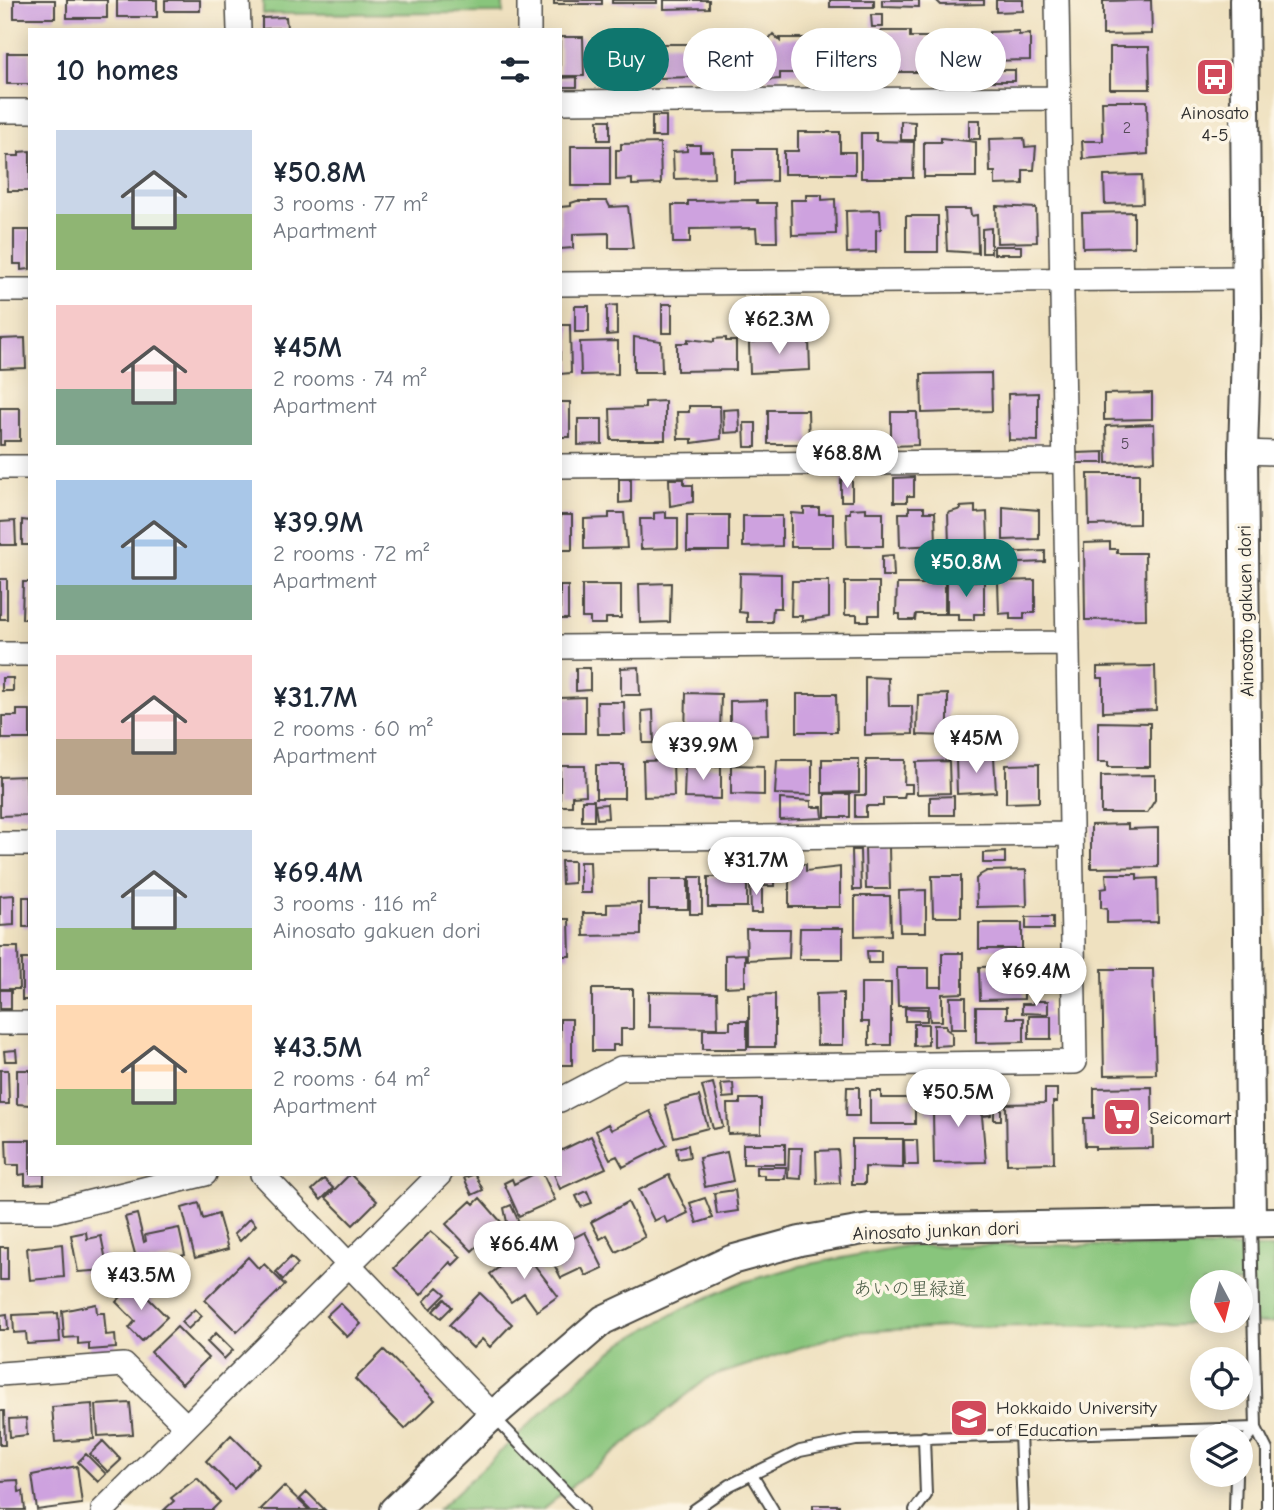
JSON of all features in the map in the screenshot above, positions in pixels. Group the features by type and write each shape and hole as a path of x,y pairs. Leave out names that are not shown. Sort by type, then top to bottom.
{"street":[{"path":"238,0 239,28"},
{"path":"529,0 529,28"},
{"path":"562,1099 621,1068 1075,1062 1057,0"},
{"name":"Ainosato gakuen dori","path":"1244,0 1247,278 1243,452 1263,1222"},
{"path":"562,102 1058,99"},
{"path":"0,111 28,111"},
{"path":"562,284 1247,278"},
{"path":"0,290 28,290"},
{"path":"1243,452 1274,453"},
{"path":"562,466 1065,461"},
{"path":"0,467 28,467"},
{"path":"562,647 1068,643"},
{"path":"0,654 28,653"},
{"path":"562,839 1071,834"},
{"path":"0,844 28,844"},
{"path":"0,1023 28,1023"},
{"path":"0,1211 54,1211 197,1176"},
{"path":"263,1176 493,1415"},
{"path":"103,1510 438,1176"},
{"name":"Ainosato junkan dori","path":"394,1510 493,1415 603,1320 731,1260 800,1241 869,1229 1263,1222"},
{"path":"0,1374 124,1365 186,1426"}],"lane":[{"path":"1263,1222 1256,1427 1267,1450 1267,1510"},
{"path":"493,1415 583,1510"},
{"path":"694,1510 752,1475 800,1451 856,1440 1256,1427"},
{"path":"1253,1431 1256,1427"},
{"path":"1020,1433 1023,1510"},
{"path":"915,1510 926,1495 924,1437"},
{"path":"752,1475 773,1510"},
{"path":"1236,1487 1236,1510"}],"green space":[{"path":"263,0 503,0 503,13 263,14"},
{"name":"あいの里緑道","path":"905,1246 1274,1248 1274,1323 1253,1323 1253,1270 1190,1270 1190,1324 951,1327 848,1332 708,1378 542,1510 438,1510 576,1381 622,1343 684,1308 741,1283 800,1266"}],"building":[{"path":"14,0 55,0 55,18 14,18"},
{"path":"67,0 107,0 107,18 67,18"},
{"path":"117,0 157,0 157,17 117,17"},
{"path":"165,0 200,0 200,11 165,11"},
{"path":"554,0 602,0 602,4 554,4"},
{"path":"612,0 657,0 657,3 612,3"},
{"path":"664,0 709,0 709,8 664,9"},
{"path":"830,0 874,0 874,7 830,7"},
{"path":"882,0 919,0 919,7 882,6"},
{"path":"936,0 984,0 984,4 941,5"},
{"path":"996,0 1023,0 1023,11 996,12"},
{"path":"1151,0 1152,34 1103,35 1103,1"},
{"path":"871,15 883,15 883,27 872,27"},
{"path":"286,17 287,28 262,28 262,18"},
{"path":"901,31 910,31 910,37 915,37 915,72 901,72"},
{"path":"1006,31 1019,31 1019,35 1030,34 1030,60 1006,61"},
{"path":"562,37 583,37 583,76 562,76"},
{"path":"777,38 780,41 780,38 791,38 791,73 780,73 780,79 777,79"},
{"path":"669,44 683,44 683,77 669,78"},
{"path":"1110,47 1149,47 1150,89 1110,89"},
{"path":"7,53 28,53 28,84 7,84"},
{"path":"1006,70 1015,70 1015,81 1006,81"},
{"path":"577,77 577,87 562,87 562,78"},
{"path":"1102,101 1147,101 1148,154 1083,159 1082,141 1103,141"},
{"path":"652,116 666,116 666,137 652,137"},
{"path":"598,120 610,120 610,140 598,140"},
{"path":"969,120 980,120 980,139 969,139"},
{"path":"901,121 915,122 915,140 901,140"},
{"path":"798,132 840,132 840,152 855,152 855,174 784,174 784,151 798,151"},
{"path":"861,133 876,133 876,141 914,142 913,178 861,178"},
{"path":"941,138 976,142 976,177 924,177 924,142 941,142"},
{"path":"1024,138 1025,147 1036,146 1034,170 1023,170 1023,184 995,185 995,172 990,172 989,139"},
{"path":"660,143 661,184 632,185 632,179 616,180 616,150 621,150 621,144"},
{"path":"687,145 700,145 700,151 713,151 714,178 674,179 673,152 687,151"},
{"path":"571,146 610,146 610,186 571,186"},
{"path":"734,149 776,149 776,181 734,182"},
{"path":"28,151 28,191 8,191 7,156 19,156 19,152"},
{"path":"1142,175 1143,203 1105,204 1104,176"},
{"path":"806,195 822,195 822,200 835,199 836,234 792,235 791,200 806,200"},
{"path":"757,200 757,203 776,203 777,242 757,242 756,228 690,229 690,243 673,243 672,205 688,205 688,201"},
{"path":"607,201 610,207 628,206 633,248 609,248 609,233 573,234 573,248 562,249 562,207 571,206 571,203"},
{"path":"996,206 1036,208 1037,242 997,243"},
{"path":"945,209 970,209 971,216 977,215 978,253 947,251"},
{"path":"880,210 881,229 876,230 876,252 847,253 846,211"},
{"path":"1134,212 1134,247 1083,248 1082,213"},
{"path":"906,216 938,216 938,252 906,252"},
{"path":"991,228 991,253 982,253 982,229"},
{"path":"14,230 28,230 28,269 21,270 21,264 14,264"},
{"path":"994,246 1021,246 1021,254 994,254"},
{"path":"662,304 672,304 672,333 662,333"},
{"path":"617,305 617,334 607,335 607,306"},
{"path":"575,306 589,306 589,332 575,332"},
{"path":"562,325 570,325 571,373 562,374"},
{"path":"634,337 661,341 662,372 634,372"},
{"path":"772,337 772,341 788,341 788,338 809,340 810,370 750,373 749,343"},
{"path":"25,338 26,368 0,369 0,339"},
{"path":"726,338 726,341 736,341 736,370 677,371 677,343 688,343 688,339 714,342 714,339"},
{"path":"618,341 618,374 581,375 580,342"},
{"path":"991,373 992,411 922,413 921,374"},
{"path":"1038,393 1038,441 1009,440 1008,394"},
{"path":"1152,393 1152,419 1104,420 1104,394"},
{"path":"665,401 665,440 611,440 610,409 645,408 645,402"},
{"path":"562,402 570,402 570,437 562,437"},
{"path":"689,406 720,406 721,439 692,443 692,439 678,439 677,412 689,412"},
{"path":"0,408 20,408 20,441 4,441 4,445 0,445"},
{"path":"739,409 740,432 724,433 723,410"},
{"path":"768,410 808,410 809,444 768,444"},
{"path":"891,412 917,412 918,445 891,446"},
{"path":"578,419 602,419 602,444 578,445"},
{"path":"744,423 756,423 756,447 745,447"},
{"path":"1154,424 1155,461 1107,463 1106,426"},
{"path":"1104,452 1104,463 1076,463 1076,453"},
{"path":"1088,474 1139,474 1139,524 1089,525"},
{"path":"914,477 914,496 907,496 907,502 894,502 894,478"},
{"path":"619,479 631,479 631,502 619,503"},
{"path":"669,479 684,479 684,485 693,485 693,502 670,506"},
{"path":"852,479 852,501 841,501 841,480"},
{"path":"975,506 975,513 987,512 988,544 949,545 948,513 961,509 960,507"},
{"path":"909,507 924,507 924,512 935,512 936,545 900,547 899,513 909,513"},
{"path":"1003,507 1039,510 1039,539 1003,540"},
{"path":"804,508 819,508 819,514 833,514 833,547 791,547 791,513 804,514"},
{"path":"866,508 866,512 883,512 883,546 847,546 846,513 850,513 850,509"},
{"path":"666,512 666,518 678,518 678,548 641,549 640,519 654,519 654,513"},
{"path":"609,513 624,513 627,548 584,549 584,519 609,518"},
{"path":"562,515 572,515 572,550 562,550"},
{"path":"687,515 729,515 729,551 687,551"},
{"path":"743,516 782,516 782,546 743,547"},
{"path":"22,520 28,521 28,545 22,545"},
{"path":"15,521 16,545 0,545 0,522"},
{"path":"1110,542 1110,549 1117,549 1117,553 1145,553 1146,619 1085,620 1084,543"},
{"path":"1045,551 1045,562 998,564 998,553"},
{"path":"893,555 894,576 882,576 882,556"},
{"path":"945,564 945,614 916,614 915,620 900,620 900,614 896,614 897,584 932,584 932,565"},
{"path":"740,573 781,574 781,608 773,608 772,622 747,622 747,613 739,612"},
{"path":"0,579 7,579 7,619 0,619"},
{"path":"1035,580 1035,613 1024,613 1024,619 1010,619 1010,613 999,614 998,581"},
{"path":"792,581 829,581 829,617 802,621 802,616 791,616"},
{"path":"947,581 984,581 984,614 974,614 974,620 958,620 958,614 947,614"},
{"path":"23,582 28,582 28,619 22,619"},
{"path":"845,582 879,582 879,615 869,615 869,621 857,621 857,615 845,615"},
{"path":"671,583 670,622 640,623 639,584"},
{"path":"582,585 621,585 621,618 606,618 606,624 590,624 590,618 582,618"},
{"path":"562,586 568,586 568,619 562,619"},
{"path":"1155,666 1156,710 1103,712 1103,678 1097,678 1097,667"},
{"path":"639,667 640,695 621,695 621,668"},
{"path":"576,668 590,668 590,690 576,691"},
{"path":"865,677 888,678 889,706 912,706 913,734 865,735"},
{"path":"2,678 13,678 13,691 2,691"},
{"path":"686,693 721,694 720,734 685,735"},
{"path":"797,694 836,694 837,732 797,732"},
{"path":"948,694 948,736 917,735 918,695"},
{"path":"585,697 585,733 562,733 562,698"},
{"path":"767,700 768,735 730,736 730,701"},
{"path":"597,702 624,702 625,734 598,734"},
{"path":"17,710 28,710 28,739 2,739 2,716 17,716"},
{"path":"653,710 654,743 643,743 642,711"},
{"path":"1098,722 1150,723 1150,767 1108,767 1108,762 1098,762"},
{"path":"994,757 996,792 957,794 956,758"},
{"path":"822,759 859,759 859,792 822,793"},
{"path":"673,760 674,796 644,797 643,761"},
{"path":"777,760 812,760 812,795 775,794"},
{"path":"866,760 905,760 904,784 912,784 912,793 905,793 904,798 883,798 883,806 866,806 866,817 855,817 855,795 866,795"},
{"path":"949,761 950,793 917,794 916,762"},
{"path":"1039,764 1039,802 1006,803 1006,765"},
{"path":"596,765 624,765 624,798 596,798"},
{"path":"731,765 764,766 764,795 731,794"},
{"path":"562,766 585,766 586,795 572,796 572,806 562,806"},
{"path":"685,766 721,766 721,799 684,798"},
{"path":"1155,775 1155,800 1147,813 1101,813 1101,776"},
{"path":"26,776 28,815 0,816 0,777"},
{"path":"825,794 850,794 850,817 825,817"},
{"path":"954,796 954,815 930,815 930,797"},
{"path":"780,799 811,801 811,807 822,807 823,818 780,820"},
{"path":"582,800 594,800 594,821 582,821"},
{"path":"607,804 608,818 597,819 595,805"},
{"path":"1128,824 1128,829 1158,828 1158,867 1091,868 1091,825"},
{"path":"865,847 889,847 890,889 866,889"},
{"path":"852,850 860,850 861,890 853,890"},
{"path":"1005,852 1005,863 983,863 983,853"},
{"path":"763,859 774,859 774,886 764,886"},
{"path":"562,861 574,861 574,883 562,884"},
{"path":"580,862 590,862 591,893 580,893"},
{"path":"796,864 806,864 806,871 840,867 840,907 789,907 789,871 796,871"},
{"path":"1026,870 1027,906 977,907 976,879 980,875 987,871"},
{"path":"1106,874 1137,874 1137,879 1157,878 1158,922 1107,923 1107,909 1101,908 1101,889 1107,888"},
{"path":"932,876 961,876 961,917 933,917"},
{"path":"690,877 702,877 702,914 690,914"},
{"path":"708,877 747,877 747,907 708,907"},
{"path":"649,879 688,879 688,909 649,909"},
{"path":"750,882 762,882 762,913 751,913"},
{"path":"926,890 926,932 900,932 899,891"},
{"path":"14,895 14,925 0,926 0,896"},
{"path":"855,896 890,896 891,935 855,936"},
{"path":"23,897 28,897 28,927 23,927"},
{"path":"641,903 641,935 584,936 583,913 607,913 607,904"},
{"path":"1026,917 1053,917 1053,929 1026,929"},
{"path":"562,919 569,919 570,956 562,956"},
{"path":"979,923 1022,923 1022,949 979,949"},
{"path":"800,928 843,928 843,959 799,959"},
{"path":"746,929 790,929 789,958 747,960"},
{"path":"0,947 18,947 19,989 0,989"},
{"path":"867,951 881,951 881,963 868,963"},
{"path":"942,953 963,953 963,993 942,994 942,1021 930,1021 929,1006 898,1006 897,968 929,968 929,987 942,987"},
{"path":"745,954 745,986 725,987 725,955"},
{"path":"1029,957 1050,957 1050,985 1029,985"},
{"path":"22,959 28,959 28,1000 22,1000"},
{"path":"1024,966 1024,999 980,1000 979,967"},
{"path":"1102,969 1153,969 1156,1074 1104,1075"},
{"path":"861,983 891,983 891,1045 869,1045 869,1022 861,1022"},
{"path":"592,989 633,989 633,1029 621,1029 621,1045 613,1045 613,1051 592,1051"},
{"path":"0,990 11,990 11,1009 0,1009"},
{"path":"649,992 717,993 718,1028 649,1027"},
{"path":"843,993 843,1045 817,1045 816,994"},
{"path":"775,994 775,1047 749,1047 749,995"},
{"path":"950,997 966,997 966,1029 951,1029"},
{"path":"1033,1001 1048,1001 1048,1014 1022,1013 1022,1004 1033,1004"},
{"path":"976,1007 1007,1007 1007,1018 1024,1018 1024,1042 976,1043"},
{"path":"905,1008 927,1009 927,1021 905,1021"},
{"path":"1029,1016 1051,1016 1051,1039 1029,1039"},
{"path":"562,1019 572,1019 572,1065 562,1065"},
{"path":"730,1021 747,1021 747,1049 703,1049 703,1029 730,1029"},
{"path":"914,1024 928,1024 928,1045 914,1046"},
{"path":"934,1025 946,1025 946,1029 952,1033 952,1045 934,1046"},
{"path":"16,1050 17,1061 5,1061 4,1051"},
{"path":"0,1070 8,1070 9,1104 0,1104"},
{"path":"17,1070 28,1070 28,1105 17,1104"},
{"path":"713,1083 723,1127 713,1129 702,1086"},
{"path":"733,1083 734,1097 723,1098 721,1084"},
{"path":"847,1087 859,1087 859,1116 846,1116"},
{"path":"1152,1087 1153,1148 1095,1149 1095,1146 1085,1146 1084,1118 1094,1118 1094,1088"},
{"path":"994,1089 1001,1089 1001,1120 994,1120"},
{"path":"1045,1089 1057,1089 1057,1102 1053,1102 1054,1163 1007,1164 1006,1104 1045,1103"},
{"path":"870,1091 881,1091 881,1098 915,1098 915,1124 870,1124"},
{"path":"926,1092 941,1092 941,1099 949,1099 949,1104 978,1104 978,1095 991,1095 991,1115 982,1116 986,1162 934,1163 933,1113 927,1113"},
{"path":"699,1096 708,1128 674,1137 665,1105"},
{"path":"740,1099 761,1099 761,1133 728,1134 727,1104 740,1104"},
{"path":"650,1111 667,1145 623,1167 617,1156 610,1159 596,1131 608,1124 611,1130"},
{"path":"591,1136 606,1168 560,1189 555,1176 562,1176 562,1150"},
{"path":"852,1139 903,1139 903,1168 865,1167 865,1184 852,1184"},
{"path":"6,1140 28,1140 28,1176 44,1176 44,1184 25,1185 25,1174 19,1175 19,1165 7,1165"},
{"path":"904,1140 917,1140 918,1165 905,1165"},
{"path":"743,1144 785,1144 785,1164 743,1164"},
{"path":"688,1145 690,1157 678,1159 676,1148"},
{"path":"789,1148 802,1148 801,1179 788,1178"},
{"path":"838,1150 840,1183 817,1184 816,1151"},
{"path":"727,1152 733,1181 705,1187 699,1158"},
{"path":"756,1167 786,1167 785,1179 764,1179 764,1175 756,1175"},
{"path":"669,1175 688,1213 667,1223 664,1216 654,1221 639,1190"},
{"path":"348,1176 352,1176 377,1201 353,1225 326,1198"},
{"path":"476,1176 483,1190 472,1195 464,1178"},
{"path":"530,1176 544,1176 555,1200 519,1216 504,1183 512,1179 514,1184"},
{"path":"324,1179 333,1188 321,1200 312,1190"},
{"path":"735,1190 738,1211 717,1214 714,1193"},
{"path":"587,1191 592,1203 581,1207 576,1196"},
{"path":"480,1198 502,1223 472,1251 446,1224 471,1201 474,1204"},
{"path":"705,1198 713,1218 697,1223 690,1203"},
{"path":"628,1202 645,1237 616,1252 607,1235 600,1239 591,1222"},
{"path":"199,1203 203,1219 218,1214 228,1249 195,1258 182,1208"},
{"path":"511,1205 519,1222 508,1227 504,1208"},
{"path":"137,1214 144,1242 145,1235 179,1228 185,1255 138,1265 125,1217"},
{"path":"250,1218 256,1225 240,1241 234,1234"},
{"path":"431,1231 461,1257 453,1265 450,1262 421,1295 394,1268"},
{"path":"86,1232 87,1239 101,1236 108,1270 78,1272 71,1235"},
{"path":"585,1232 603,1268 586,1276 582,1268 561,1278 547,1251"},
{"path":"62,1244 64,1277 30,1280 27,1248"},
{"path":"0,1247 8,1247 8,1280 0,1280"},
{"path":"523,1250 558,1296 537,1311 524,1293 511,1302 490,1274"},
{"path":"248,1257 259,1269 264,1264 285,1285 237,1332 205,1300"},
{"path":"291,1257 298,1264 283,1280 276,1272"},
{"path":"124,1282 126,1292 113,1294 111,1284"},
{"path":"134,1284 167,1317 142,1341 129,1328 135,1321 116,1302"},
{"path":"438,1287 446,1294 431,1309 424,1301"},
{"path":"480,1293 512,1324 490,1347 482,1339 473,1348 449,1325"},
{"path":"445,1299 452,1307 441,1318 433,1311"},
{"path":"340,1303 361,1324 347,1337 326,1316"},
{"path":"96,1304 97,1313 104,1313 106,1335 115,1334 116,1348 89,1350 89,1343 78,1344 78,1337 64,1338 62,1311"},
{"path":"195,1309 202,1316 188,1329 181,1322"},
{"path":"58,1313 60,1342 27,1344 26,1332 14,1333 13,1315"},
{"path":"7,1314 8,1330 0,1330 0,1315"},
{"path":"177,1327 208,1358 182,1384 151,1352"},
{"path":"216,1333 233,1350 224,1359 207,1342"},
{"path":"384,1350 435,1400 405,1429 355,1379"},
{"path":"130,1403 133,1434 98,1436 96,1405"},
{"path":"92,1404 94,1439 55,1442 52,1407"},
{"path":"0,1411 4,1411 5,1445 0,1445"},
{"path":"26,1418 27,1435 10,1437 9,1419"},
{"path":"231,1435 259,1463 234,1489 206,1461"},
{"path":"103,1441 121,1460 108,1472 90,1454"},
{"path":"86,1454 106,1474 98,1482 78,1462"},
{"path":"77,1466 82,1504 37,1510 32,1475"},
{"path":"197,1478 220,1502 212,1510 164,1510 174,1501 171,1498"},
{"path":"18,1480 19,1492 23,1491 25,1510 0,1510 0,1481"},
{"path":"284,1486 309,1510 260,1510"},
{"path":"307,1492 325,1510 311,1510 300,1499"},
{"path":"813,1505 839,1505 839,1510 813,1510"}],"place":[{"name":"Ainosato 4-5","path":"1215,77"},
{"name":"Seicomart","path":"1122,1117"},
{"name":"Hokkaido University of Education","path":"969,1418"}]}
